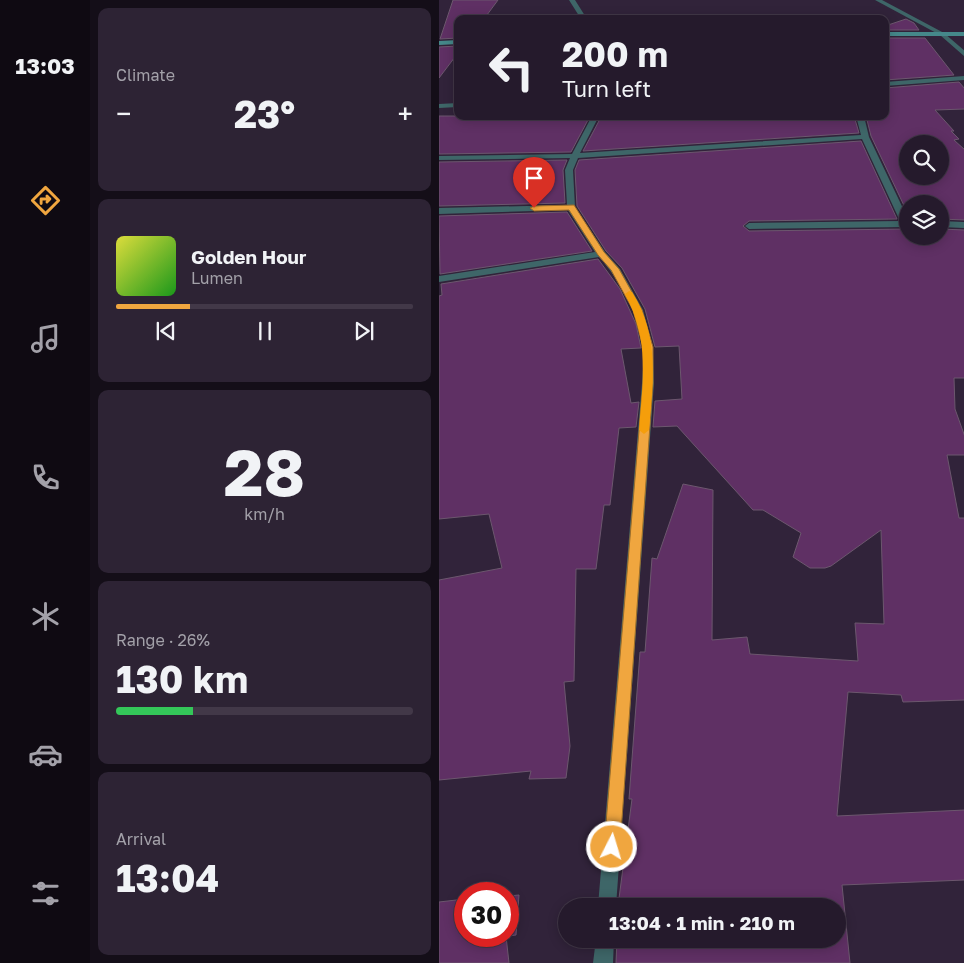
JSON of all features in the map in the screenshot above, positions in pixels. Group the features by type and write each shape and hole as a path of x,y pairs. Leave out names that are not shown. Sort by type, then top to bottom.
{"street":[{"path":"572,0 581,15"},
{"path":"878,0 942,34 964,55"},
{"path":"889,34 964,34"},
{"path":"439,43 454,42"},
{"path":"889,84 964,78"},
{"path":"439,106 454,105"},
{"path":"594,120 569,170 571,207 601,254 615,269 638,310 648,347 648,383 608,898"},
{"path":"861,120 865,137 899,207"},
{"path":"439,158 575,156 865,137"},
{"path":"439,211 571,207"},
{"path":"749,226 899,224"},
{"path":"949,224 964,224"},
{"path":"439,279 601,254"},
{"path":"603,963 604,948"}],"building":[{"path":"453,0 498,0 487,15 454,15 454,38 440,39"},
{"path":"906,19 914,23 919,30 889,30 889,25"},
{"path":"889,38 925,38 954,75 889,80"},
{"path":"454,46 454,58 439,78 439,47"},
{"path":"959,82 965,89 965,109 935,110 959,139 954,140 965,150 965,220 949,219 949,195 899,195 871,136 867,120 889,120 889,88"},
{"path":"439,116 454,116 454,120 588,120 571,152 439,154"},
{"path":"599,120 855,120 859,133 583,151"},
{"path":"861,141 897,219 749,221 743,226 749,231 899,229 899,245 949,245 949,229 965,230 965,378 954,378 955,409 965,437 965,455 947,455 959,518 965,518 965,700 903,702 901,695 848,692 837,816 965,810 965,880 842,885 843,898 619,898 632,799 629,799 640,652 645,652 652,558 657,559 683,484 713,490 712,640 747,637 750,654 858,661 855,623 884,624 881,530 831,566 810,568 793,557 801,533 763,510 753,510 677,426 653,427 655,401 682,399 679,346 655,347 645,309 622,268 606,251 577,206 575,170 579,160"},
{"path":"567,160 563,170 565,203 439,206 439,162"},
{"path":"567,212 592,251 440,274 439,216"},
{"path":"598,259 620,289 636,324 641,348 621,349 631,403 639,402 636,427 619,428 610,505 604,505 596,569 576,569 574,681 564,682 570,746 566,778 529,779 531,771 439,780 439,580 502,568 489,514 439,519 439,296 442,295 441,284"},
{"path":"454,900 454,947 507,947 509,963 439,963 439,902"},
{"path":"846,924 850,963 616,963 617,948 846,948"}],"slow traffic":[{"path":"629,294 638,310 648,347 648,383 644,430"}],"route":[{"path":"534,208 571,207 601,254 615,269 638,310 648,347 648,383 612,847"}]}
